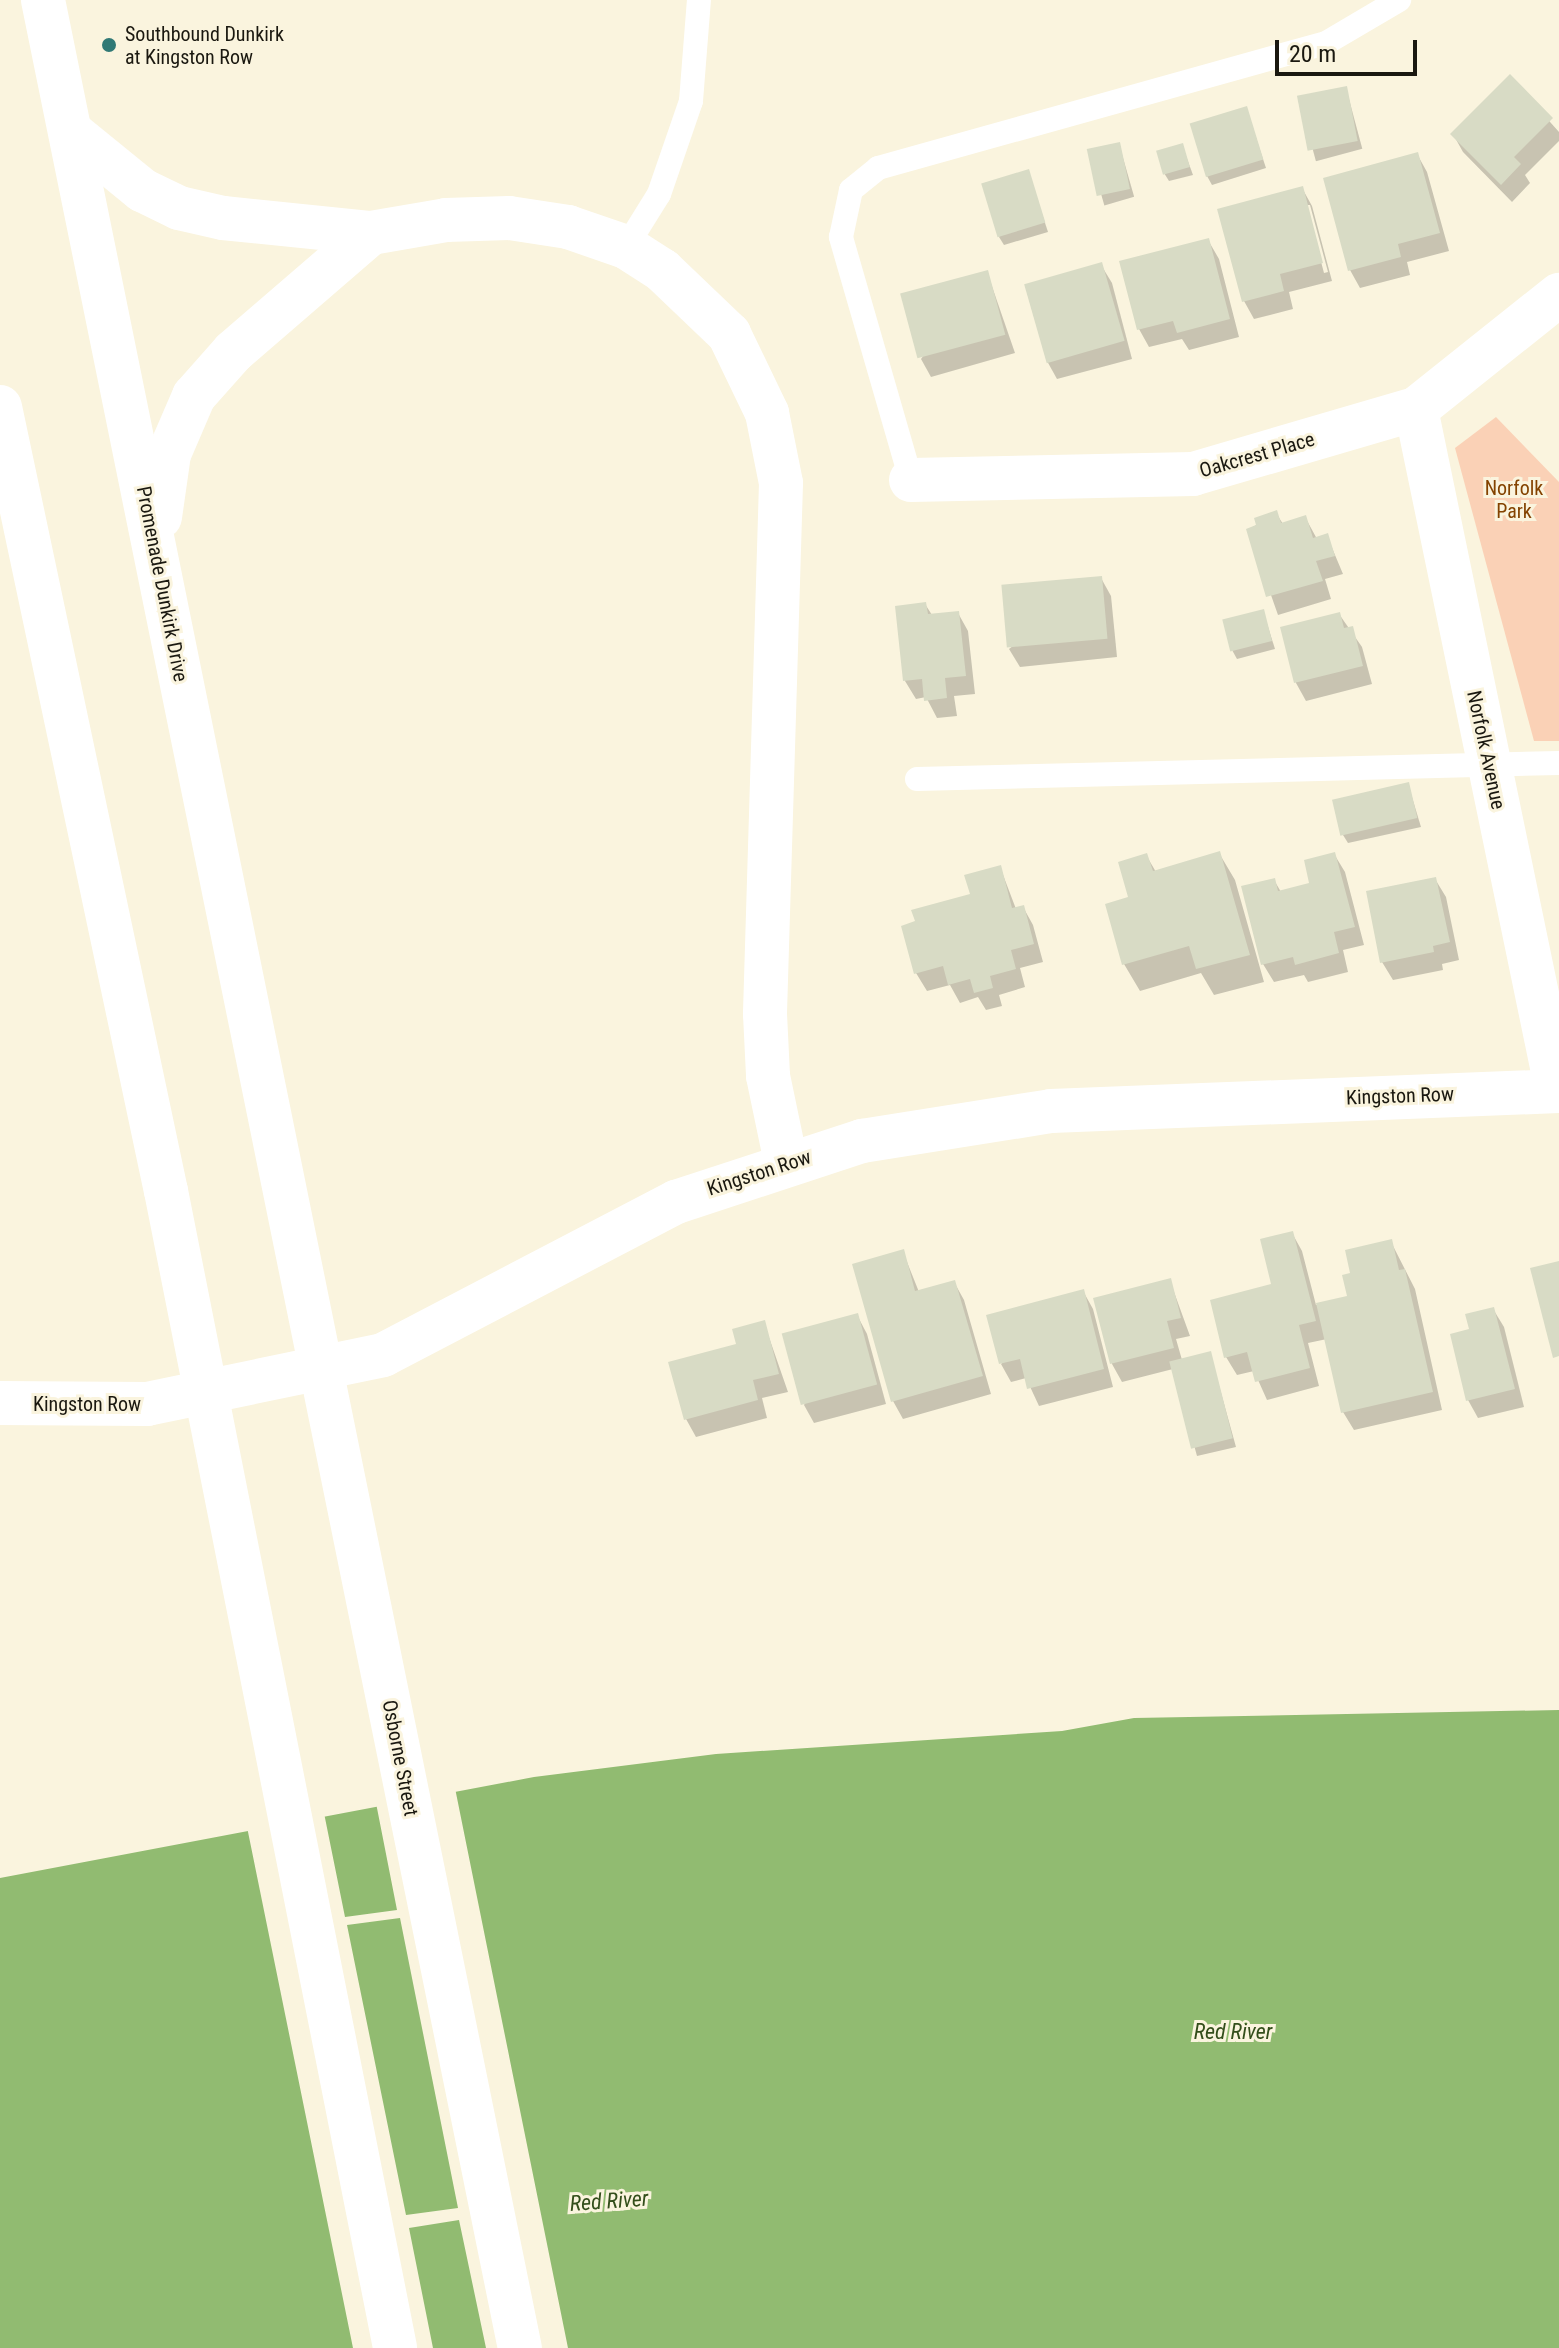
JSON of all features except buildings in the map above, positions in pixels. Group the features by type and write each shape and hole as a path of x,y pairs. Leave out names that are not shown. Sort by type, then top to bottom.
{"main road":[{"name":"Promenade Dunkirk Drive","path":"43,0 280,1168"},
{"path":"71,132 110,168 179,208 271,226 371,233 446,220 509,218 568,227 626,247 694,296 729,334 757,387 776,449 780,593 765,1014 768,1076 786,1162"},
{"path":"157,555 169,454 194,396 233,352 371,233"},
{"name":"Oakcrest Place","path":"911,480 1193,474 1416,409 1559,295"},
{"path":"0,407 166,1191 395,2348"},
{"name":"Norfolk Avenue","path":"1416,409 1558,1091"},
{"name":"Kingston Row","path":"0,1403 147,1404 383,1355 676,1202 786,1162 862,1141 1051,1111 1558,1091"},
{"name":"Osborne Street","path":"280,1168 520,2348"}],"lane":[{"path":"626,247 659,194 691,101 699,0"},
{"path":"911,480 841,237 851,190 878,168 1326,43 1399,0"},
{"path":"917,779 1559,763"}],"green space":[{"name":"Norfolk Park","path":"1496,417 1559,482 1559,741 1534,741 1455,448"}],"water":[{"name":"Red River","path":"1559,1710 1559,2348 0,2348 0,1878 534,1777 716,1754 1062,1731 1134,1718"}],"pier":[{"path":"455,1788 568,2348 486,2348 459,2220 409,2228 433,2348 353,2348 247,1827 324,1813 345,1917 397,1910 376,1803","holes":["400,1918 458,2208 406,2215 347,1925"]}],"place":[{"name":"Southbound Dunkirk at Kingston Row","path":"109,45"}]}
